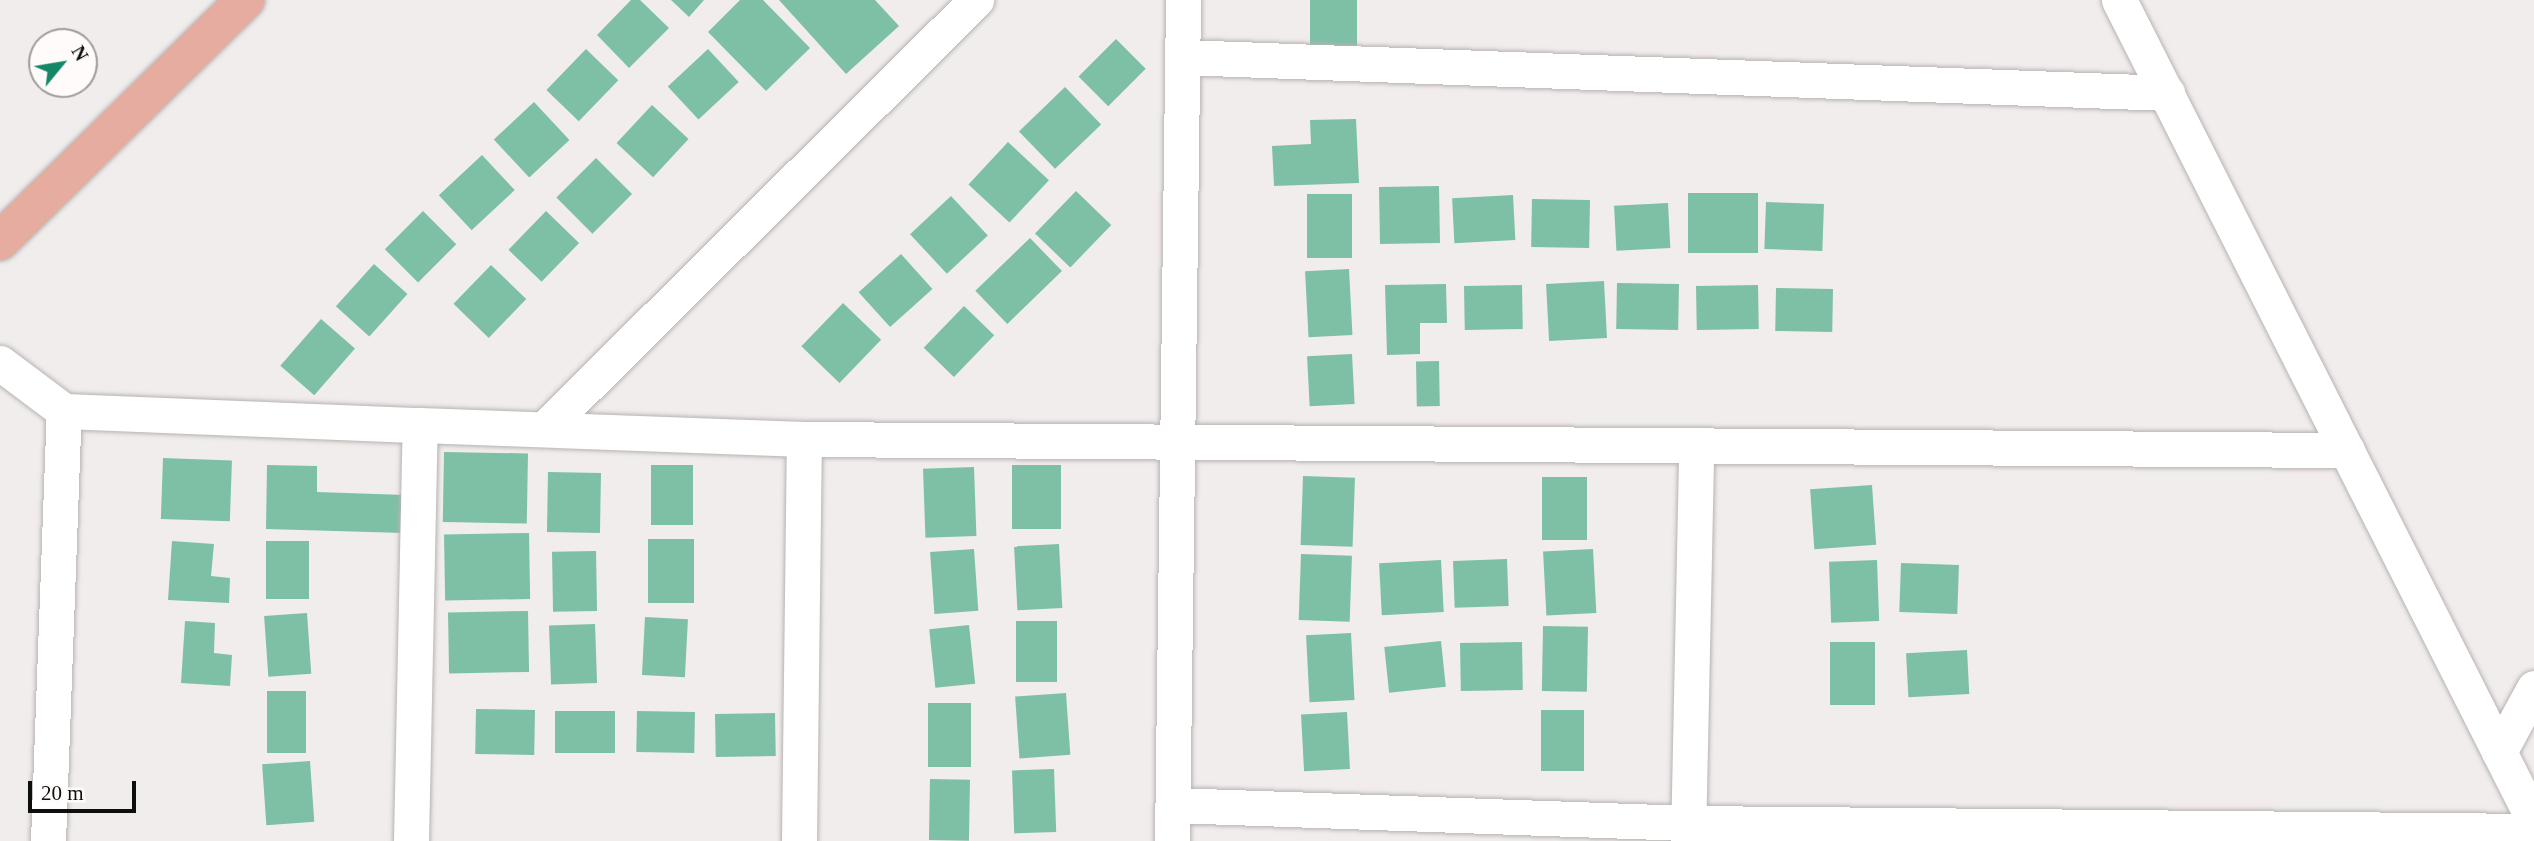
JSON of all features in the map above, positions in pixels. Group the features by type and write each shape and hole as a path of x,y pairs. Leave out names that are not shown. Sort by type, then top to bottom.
{"main road":[{"path":"0,241 245,0"}],"street":[{"path":"547,426 976,0"},
{"path":"1172,841 1183,0"},
{"path":"2119,0 2534,821"},
{"path":"1182,57 2166,93"},
{"path":"0,363 64,411 419,425 547,426 804,439 2347,450"},
{"path":"48,841 64,411"},
{"path":"411,841 419,425"},
{"path":"799,841 804,439"},
{"path":"1688,832 1696,445"},
{"path":"2499,752 2534,688"},
{"path":"1173,805 1688,832 2534,831"}],"building":[{"path":"631,0 640,0 669,28 629,68 597,35"},
{"path":"671,0 704,0 689,17"},
{"path":"740,0 763,0 810,48 766,91 708,32"},
{"path":"779,0 875,0 899,26 846,74"},
{"path":"1310,0 1357,0 1357,52 1310,52"},
{"path":"1116,39 1146,69 1108,106 1079,76"},
{"path":"586,49 618,80 579,121 546,90"},
{"path":"708,49 739,82 698,119 668,87"},
{"path":"1065,87 1101,124 1055,169 1019,131"},
{"path":"534,102 569,140 529,178 494,140"},
{"path":"652,105 689,139 653,177 617,143"},
{"path":"1356,119 1359,183 1274,186 1272,146 1311,144 1310,120"},
{"path":"1008,142 1049,180 1009,223 968,184"},
{"path":"482,155 515,190 472,230 439,195"},
{"path":"596,158 632,194 592,234 556,198"},
{"path":"1439,186 1440,243 1380,244 1379,187"},
{"path":"1076,191 1111,225 1070,267 1035,233"},
{"path":"1688,193 1758,193 1758,253 1688,253"},
{"path":"1307,194 1352,194 1352,258 1307,258"},
{"path":"1513,195 1515,240 1454,243 1452,198"},
{"path":"951,196 988,235 947,274 910,234"},
{"path":"1532,199 1590,200 1589,248 1531,247"},
{"path":"1766,202 1824,204 1822,251 1764,249"},
{"path":"1668,203 1670,248 1616,251 1614,206"},
{"path":"423,211 456,244 418,282 385,249"},
{"path":"546,211 579,243 542,282 508,250"},
{"path":"1030,238 1062,271 1007,324 975,291"},
{"path":"901,254 932,289 890,327 859,292"},
{"path":"374,264 407,294 369,336 336,306"},
{"path":"491,265 526,299 489,338 453,304"},
{"path":"1349,269 1352,335 1309,337 1305,271"},
{"path":"1604,281 1607,338 1549,341 1546,284"},
{"path":"1617,283 1679,284 1678,330 1616,329"},
{"path":"1446,284 1447,323 1420,323 1420,354 1387,355 1385,285"},
{"path":"1522,285 1523,329 1465,330 1464,286"},
{"path":"1758,285 1759,329 1697,330 1696,286"},
{"path":"1776,288 1833,289 1832,332 1775,331"},
{"path":"843,303 881,340 839,383 801,346"},
{"path":"964,306 994,335 954,377 924,348"},
{"path":"321,319 355,349 314,395 280,366"},
{"path":"1352,354 1355,404 1310,406 1307,356"},
{"path":"1416,361 1439,361 1440,406 1417,406"},
{"path":"444,452 528,453 527,523 443,522"},
{"path":"163,458 232,460 230,521 161,519"},
{"path":"267,465 317,466 317,492 405,495 404,533 266,529"},
{"path":"651,465 693,465 693,525 651,525"},
{"path":"1012,465 1061,465 1061,529 1012,529"},
{"path":"974,467 976,536 925,538 923,469"},
{"path":"548,472 601,473 600,533 547,532"},
{"path":"1303,476 1355,478 1353,547 1301,545"},
{"path":"1542,477 1587,477 1587,540 1542,540"},
{"path":"1872,485 1876,545 1814,549 1810,489"},
{"path":"529,533 530,599 445,600 444,534"},
{"path":"648,539 694,539 694,603 648,603"},
{"path":"172,541 214,544 211,576 230,578 229,603 168,600"},
{"path":"266,541 309,541 309,599 266,599"},
{"path":"1059,544 1062,608 1017,610 1014,546"},
{"path":"974,549 978,611 934,614 930,552"},
{"path":"1593,549 1596,613 1546,616 1543,552"},
{"path":"596,551 597,611 553,612 552,552"},
{"path":"1301,554 1352,556 1350,622 1299,620"},
{"path":"1507,559 1509,606 1455,608 1453,561"},
{"path":"1441,560 1444,612 1382,615 1379,563"},
{"path":"1877,560 1879,621 1831,623 1829,562"},
{"path":"1901,563 1959,565 1957,614 1899,612"},
{"path":"528,611 529,672 449,673 448,612"},
{"path":"307,613 311,674 268,677 264,616"},
{"path":"645,617 688,619 685,677 642,675"},
{"path":"185,621 215,623 214,653 232,655 230,686 181,683"},
{"path":"1016,621 1057,621 1057,682 1016,682"},
{"path":"595,624 597,683 551,685 549,626"},
{"path":"969,625 975,684 935,688 929,629"},
{"path":"1543,626 1588,627 1587,692 1542,691"},
{"path":"1351,633 1355,700 1310,702 1306,635"},
{"path":"1441,641 1446,687 1389,693 1384,647"},
{"path":"1522,642 1523,690 1461,691 1460,643"},
{"path":"1830,642 1875,642 1875,705 1830,705"},
{"path":"1967,650 1969,694 1908,697 1906,653"},
{"path":"267,691 306,691 306,753 267,753"},
{"path":"1066,693 1070,755 1019,758 1015,697"},
{"path":"928,703 971,703 971,767 928,767"},
{"path":"476,709 535,710 534,755 475,754"},
{"path":"1541,710 1584,710 1584,771 1541,771"},
{"path":"555,711 615,711 615,753 555,753"},
{"path":"637,711 695,712 694,753 636,752"},
{"path":"1347,712 1350,769 1304,771 1301,714"},
{"path":"775,713 776,756 716,757 715,714"},
{"path":"310,761 314,822 266,825 262,764"},
{"path":"1054,769 1056,832 1014,833 1012,770"},
{"path":"930,779 970,780 969,841 929,840"}]}
